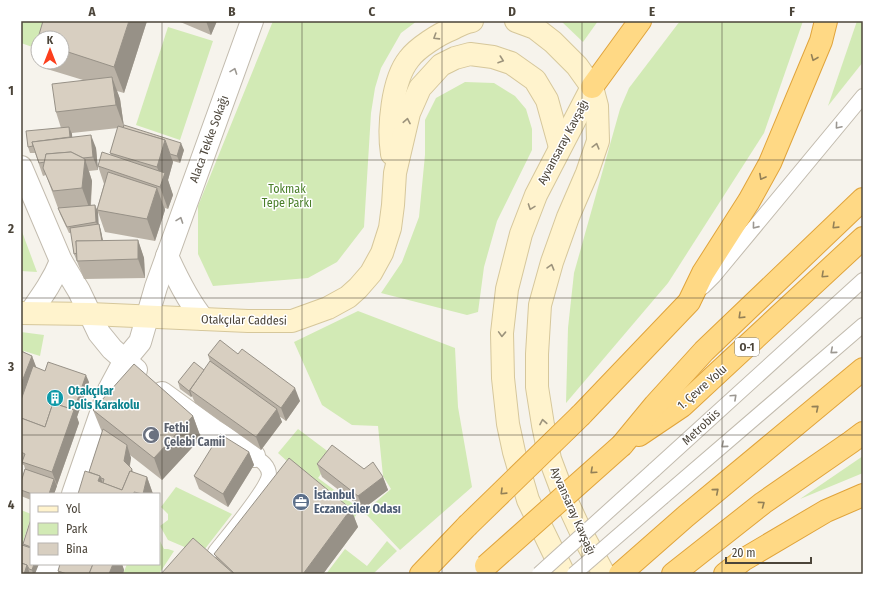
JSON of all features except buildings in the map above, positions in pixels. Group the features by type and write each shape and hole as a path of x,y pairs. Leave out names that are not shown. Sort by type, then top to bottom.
{"highway":[{"path":"592,86 640,21"},
{"path":"421,574 467,526 580,415 688,302 702,273 749,201 770,163 821,41 826,21"},
{"path":"622,445 656,404 704,352 863,199"},
{"name":"1. Çevre Yolu","path":"622,445 682,406 863,238"},
{"path":"620,574 686,516 863,369"},
{"path":"673,574 763,503 863,433"},
{"name":"O-1","path":"482,570 622,445"},
{"path":"725,574 743,560 826,511 863,496"}],"main road":[{"name":"Otakçılar Caddesi","path":"395,173 390,142 391,117 396,83 409,59 430,40 445,31 472,21"},
{"path":"516,21 535,28 553,42 577,66 592,86"},
{"name":"Otakçılar Caddesi","path":"25,313 90,314 248,321 292,321 328,308 348,297 371,273 382,253 390,228 395,173 409,113 420,88 441,65 455,58 470,54 493,57 511,63 535,80 547,100 560,147"},
{"name":"Ayvansaray Kavşağı","path":"564,574 528,500 514,452 508,424 503,378 502,333 507,289 521,234 536,195 592,86"},
{"name":"Ayvansaray Kavşağı","path":"592,86 597,106 598,141 552,262 540,305 537,354 537,387 550,459 580,532 604,574"}],"street":[{"name":"Alaca Tekke Sokağı","path":"73,493 109,390 125,360 140,342 167,256 252,21"},
{"path":"21,167 61,261 79,291 99,333 112,349 148,382 213,430 254,456"},
{"path":"167,256 185,292 196,311 203,319"},
{"path":"25,313 47,290 61,261"}],"lane":[{"path":"688,302 714,276 863,96"},
{"name":"Metrobüs","path":"539,574 863,280"},
{"path":"574,574 863,325"},
{"path":"215,552 260,493 269,474 267,467 263,462 254,456"}],"green space":[{"path":"21,21 51,21 48,30 30,30 30,46 21,43"},
{"name":"Tokmak Tepe Parkı","path":"273,21 417,21 401,33 381,68 375,88 371,113 364,227 337,262 308,278 213,286 198,254 198,206"},
{"path":"561,21 598,21 583,42"},
{"path":"680,21 803,21 764,133 668,283 566,403 568,328 574,273 620,109 629,88"},
{"path":"857,21 863,21 863,62 828,106"},
{"path":"168,27 213,41 180,140 136,125"},
{"path":"465,82 494,83 515,96 526,109 532,129 532,150 497,221 484,267 478,312 467,315 381,293 402,262 419,217 425,155 425,120 436,98"},
{"path":"21,229 37,272 21,271"},
{"path":"358,311 455,348 458,407 472,487 400,550 367,515 358,512 353,520 278,453 298,429 334,456 318,478 364,512 391,489 383,476 378,426 352,425 322,405 294,342"},
{"path":"21,332 44,335 40,356 24,351 21,358"},
{"path":"863,456 863,473 800,499"},
{"path":"176,487 232,514 201,554 168,540 160,526 168,520 168,514 161,507"},
{"path":"21,510 30,514 30,520 21,548"},
{"path":"160,541 164,549 174,551 159,574 123,574 127,565 160,565"},
{"path":"387,541 397,551 373,574 326,574 345,549 367,566"}],"place":[{"name":"Otakçılar Polis Karakolu","path":"55,398"},
{"name":"Fethi Çelebi Camii","path":"151,435"},
{"name":"İstanbul Eczaneciler Odası","path":"301,502"}]}
